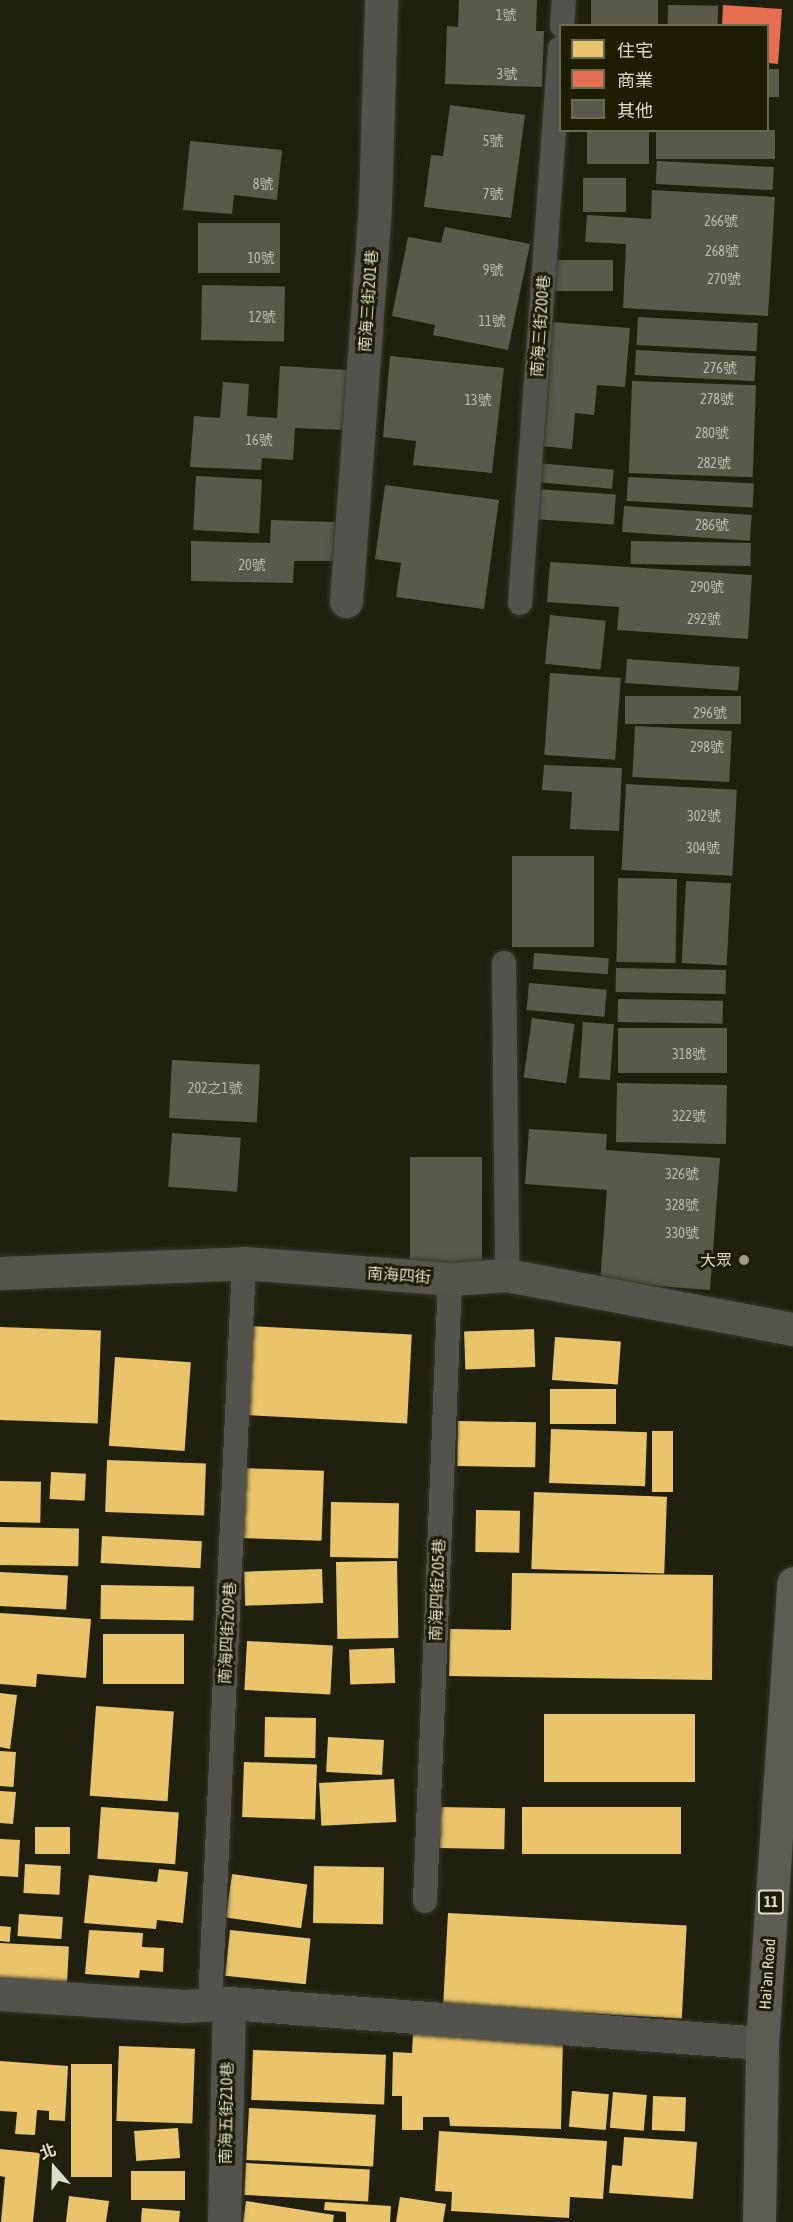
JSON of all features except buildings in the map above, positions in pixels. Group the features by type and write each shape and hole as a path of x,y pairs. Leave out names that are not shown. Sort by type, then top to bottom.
{"main road":[{"name":"Hai'an Road","path":"759,2222 762,2043 793,1583"}],"street":[{"name":"南海三街201巷","path":"346,601 375,205 381,0"},
{"name":"南海四街","path":"0,1273 244,1263 450,1279 507,1275 793,1329"},
{"path":"0,1994 185,2006 220,2003 762,2043"},
{"name":"南海五街210巷","path":"220,2003 224,2222"}],"lane":[{"path":"562,24 564,0"},
{"name":"南海三街200巷","path":"520,603 559,75"},
{"path":"504,963 507,1275"},
{"name":"南海四街209巷","path":"220,2003 244,1263"},
{"name":"南海四街205巷","path":"425,1902 450,1279"}],"place":[{"name":"大眾","path":"744,1260"}]}
